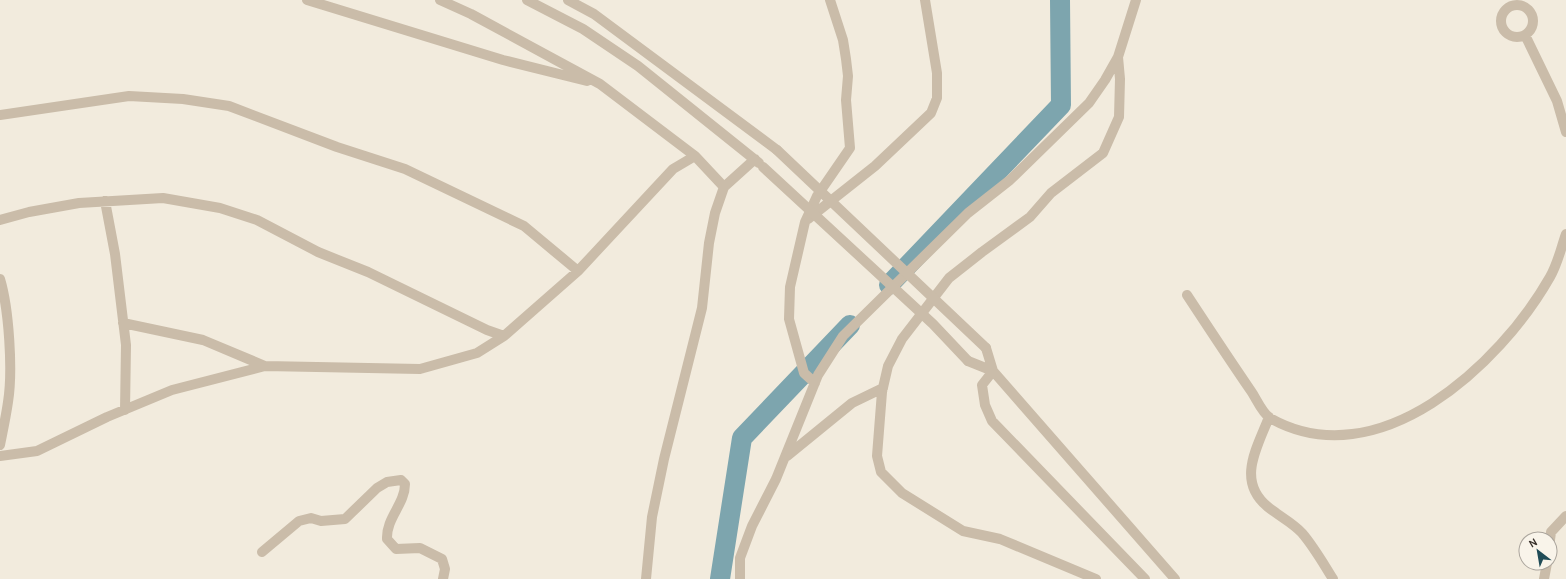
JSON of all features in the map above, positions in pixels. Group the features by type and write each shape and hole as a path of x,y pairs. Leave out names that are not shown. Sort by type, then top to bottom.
{"street":[{"path":"307,0 503,60 600,84"},
{"path":"440,0 471,14 600,84 695,156 724,187"},
{"path":"527,0 583,29 638,66 755,159 933,324 968,360 993,371"},
{"path":"568,0 594,14 777,150 986,348 993,371 1175,579"},
{"path":"815,383 804,373 789,320 790,287 805,222 816,196 850,148 846,100 848,76 846,60 843,40 830,0"},
{"path":"805,222 875,166 931,113 937,98 938,73 925,0"},
{"path":"740,579 740,558 752,526 785,458 818,375 843,336 968,212 1010,180 1076,116 1105,80 1118,57 1136,0"},
{"path":"1525,35 1557,101 1566,132"},
{"path":"1096,579 1000,539 963,531 902,494 881,472 877,456 883,388 888,366 902,339 949,278 1030,217 1051,192 1103,153 1119,117 1120,79 1118,57"},
{"path":"0,115 129,96 183,99 229,106 337,147 405,169 524,226 578,271"},
{"path":"0,456 37,451 172,390 264,366 420,368 477,353 504,336 578,271 673,169 695,156"},
{"path":"646,579 652,517 664,459 702,308 709,243 715,213 724,187 755,159"},
{"path":"0,220 36,210 79,203 105,201 164,198 220,208 257,220 318,252 368,272 487,330 504,336"},
{"path":"105,201 115,254 126,345 125,410"},
{"path":"1187,295 1269,417 1297,428 1324,435 1352,435 1378,429 1406,417 1433,402 1477,368 1512,330 1551,276 1566,234"},
{"path":"0,278 4,292 10,352 9,400 0,445"},
{"path":"123,323 203,340 264,366"},
{"path":"993,371 982,385 985,405 992,421 1145,579"},
{"path":"785,458 852,403 883,388"},
{"path":"1269,417 1251,462 1253,485 1259,497 1267,506 1302,532 1333,579"},
{"path":"262,552 299,521 310,518 321,522 345,519 377,488 387,482 401,480 405,484 405,492 390,518 387,539 396,549 420,548 442,560 446,569 443,579"},
{"path":"1552,531 1566,516"}],"waterway":[{"path":"889,285 1061,105 1060,0"},
{"path":"720,579 742,438 850,325"}]}
